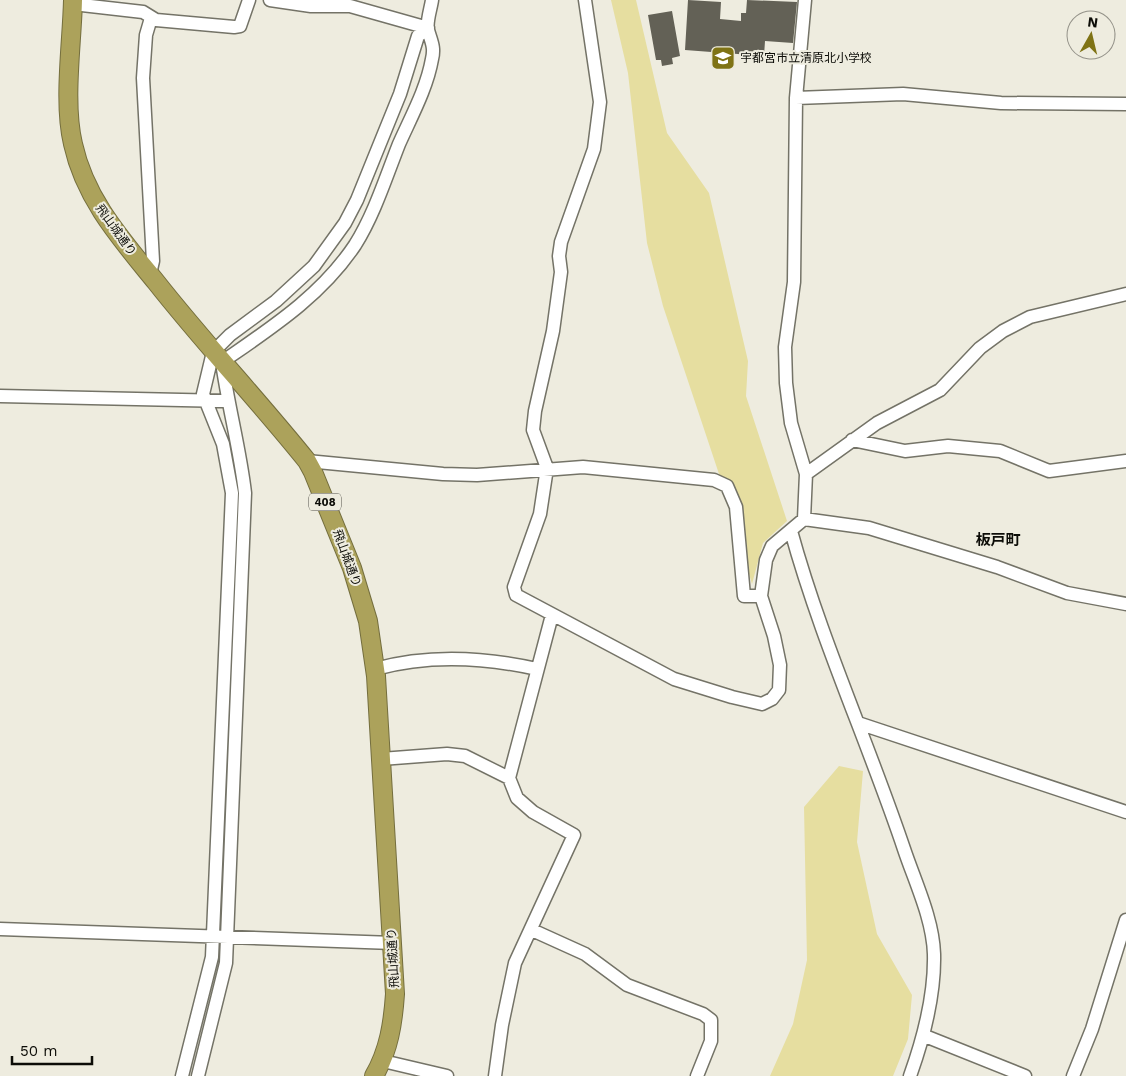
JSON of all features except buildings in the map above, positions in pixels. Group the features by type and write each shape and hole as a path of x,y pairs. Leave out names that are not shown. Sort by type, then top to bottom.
{"highway":[{"name":"飛山城通り","path":"73,2 69,118 73,144 85,184 102,213 150,274 307,461 314,472 352,568 368,622 375,669 396,994 392,1024 378,1069"}],"street":[{"path":"73,2 143,12 156,20 240,26 249,0"},
{"path":"270,0 311,6 350,6 428,28"},
{"path":"218,357 290,314 332,275 355,244 378,197 428,75 434,48 428,28 432,0"},
{"path":"585,0 600,102 594,149 561,242 559,256 562,272 553,331 535,411 533,430 547,468 540,514 514,587 516,595 674,679 732,698 762,704 772,699 779,690 780,665 774,636 761,596 762,578 772,546 804,519 806,474 791,423 786,383 785,347 794,282 796,98 805,0"},
{"path":"150,274 153,261 143,78 146,35 151,18"},
{"path":"182,1076 212,957 232,493 223,444 203,394 218,357 230,335 276,301 309,271 346,223 400,94 418,36 428,28"},
{"path":"796,98 903,94 1001,103 1126,104"},
{"path":"806,474 877,423 940,390 980,348 1003,331 1030,317 1126,294"},
{"path":"198,1076 226,964 245,493 241,460 218,357"},
{"path":"0,396 227,401"},
{"path":"852,440 905,451 948,446 1000,451 1049,471 1126,461"},
{"path":"307,461 443,474 477,475 547,468 583,467 714,480 727,486 736,507 744,596 761,596"},
{"path":"804,519 869,528 997,567 1067,594 1126,604"},
{"path":"791,531 807,589 892,814 928,923 934,954 925,1036 910,1076"},
{"path":"495,1076 502,1025 515,964 574,835 533,812 517,798 509,778 552,615"},
{"path":"375,669 425,659 475,658 537,669"},
{"path":"858,723 1126,812"},
{"path":"381,759 447,754 465,756 509,778"},
{"path":"1073,1076 1092,1029 1126,920"},
{"path":"0,929 392,943"},
{"path":"532,930 585,954 627,985 703,1014 711,1020 711,1041 697,1076"},
{"path":"925,1036 1025,1076"},
{"path":"378,1069 448,1076"}],"shaded area":[{"path":"611,0 636,0 667,133 709,193 748,361 746,396 787,521 763,543 752,584 727,498 663,306 647,243 628,73"},
{"path":"839,766 863,771 857,842 877,934 912,995 908,1039 893,1076 770,1076 793,1024 807,960 804,807"}],"place":[{"name":"宇都宮市立清原北小学校","path":"723,58"}],"district":[{"name":"板戸町","path":"998,540"}]}
